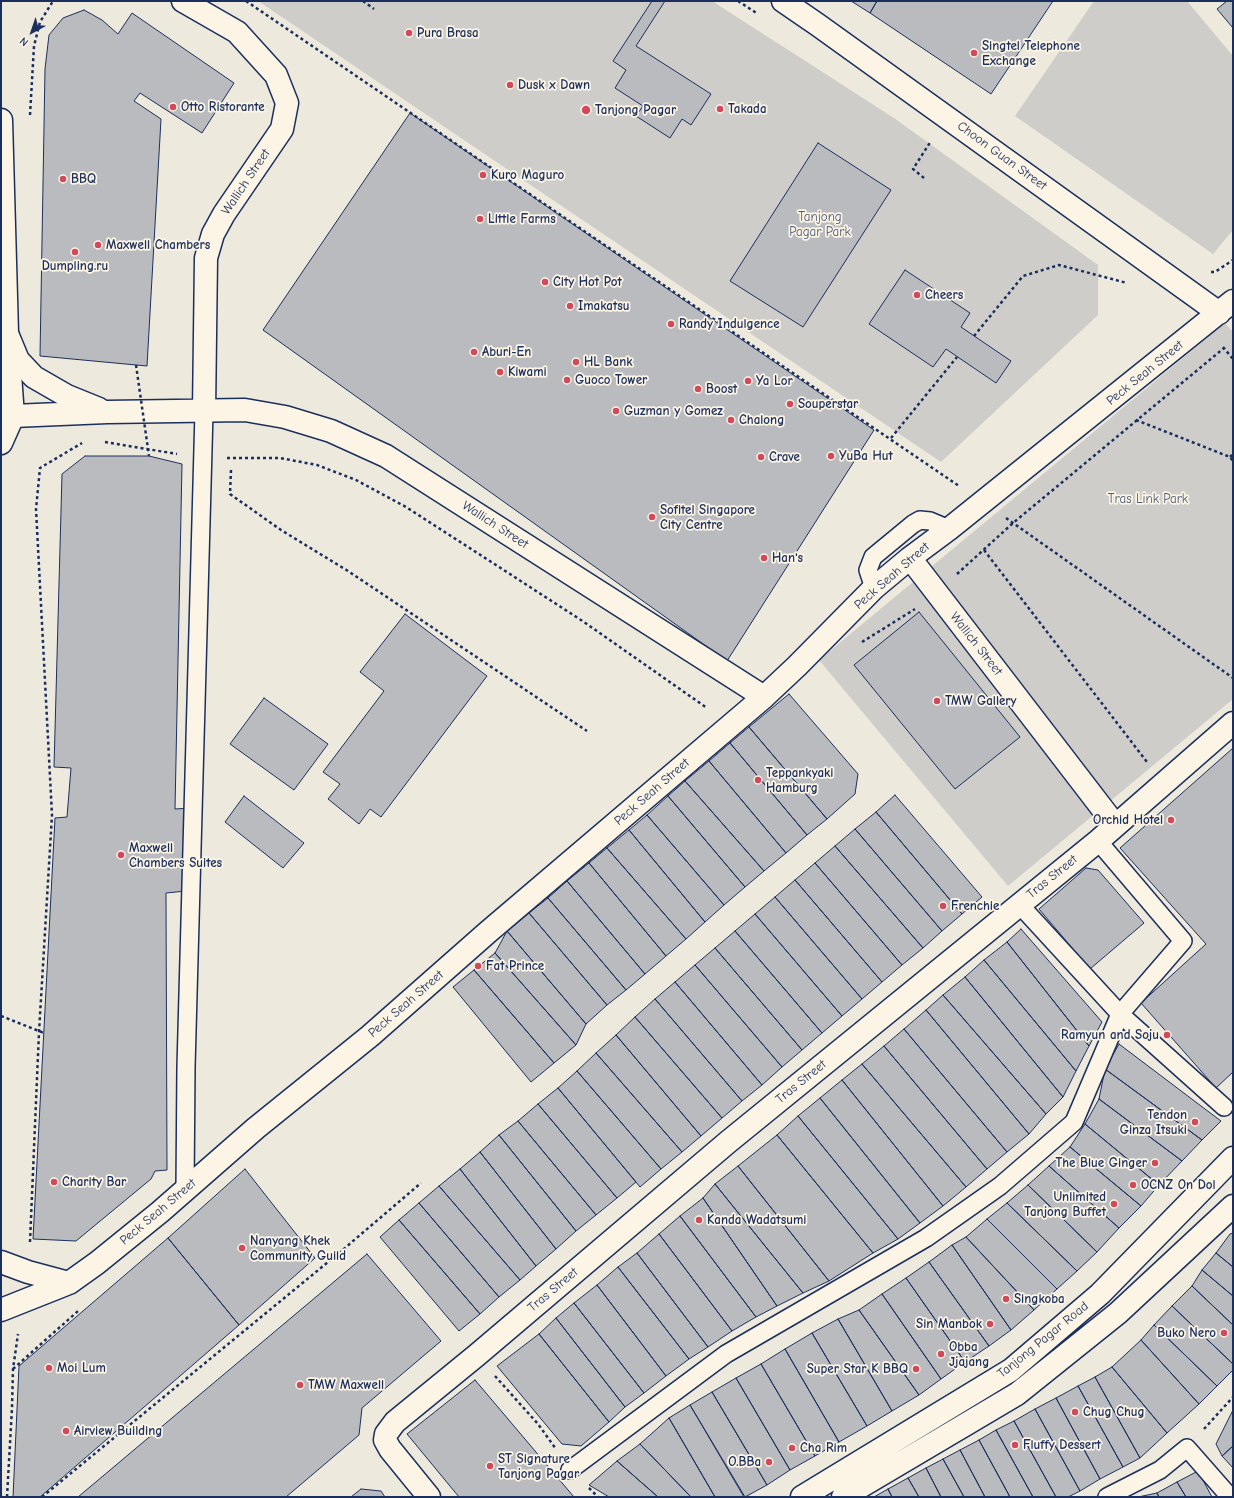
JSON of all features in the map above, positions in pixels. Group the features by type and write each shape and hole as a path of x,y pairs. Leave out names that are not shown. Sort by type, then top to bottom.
{"street":[{"name":"Wallich Street","path":"183,1 238,32 276,75 287,103 282,129 224,214 213,234 206,258 204,412"},
{"name":"Choon Guan Street","path":"783,1 1226,307"},
{"path":"1,120 7,333 7,419 1,443"},
{"name":"Peck Seah Street","path":"1,1310 69,1283 97,1263 185,1190 256,1128 370,1036 494,927 764,696 797,666 874,588 1226,307"},
{"name":"Wallich Street","path":"7,333 18,360 34,377 81,403 107,412"},
{"name":"Wallich Street","path":"7,419 107,412 204,412 244,410 285,417 332,431 386,456 764,696"},
{"name":"Wallich Street","path":"910,558 1115,825"},
{"name":"Tras Street","path":"429,1497 390,1450 385,1440 386,1434 395,1422 477,1355 728,1142 1098,841 1233,723"},
{"name":"Tanjong Pagar Road","path":"802,1497 1011,1370 1100,1294 1232,1162"},
{"name":"Tanjong Pagar Road","path":"843,1497 1017,1394 1118,1313 1233,1206"},
{"path":"1,1262 28,1272 69,1283"}],"lane":[{"path":"185,1190 186,1067 204,412"},
{"path":"874,588 868,570 873,557 912,524 920,520 930,521 949,529"},
{"path":"570,1470 726,1354 926,1238 1000,1186 1074,1122 1120,1014 1183,941 1098,841"},
{"path":"1019,904 1120,1014 1224,1107"},
{"path":"1107,1497 1160,1470 1187,1448 1230,1497"}],"path":[{"path":"30,120 34,46 40,22 53,1"},
{"path":"247,1 891,438 1233,678"},
{"path":"363,1 374,9"},
{"path":"924,178 913,169 934,136"},
{"path":"974,336 1023,276 1059,265 1131,284"},
{"path":"1014,523 1224,348"},
{"path":"891,438 957,356"},
{"path":"136,365 149,456"},
{"path":"1136,420 1230,457 1233,461"},
{"path":"28,1272 39,1032 52,815 36,509 40,468 86,441"},
{"path":"102,442 203,458 280,458 317,465 356,480 406,507 584,622 712,711"},
{"path":"1230,457 1233,454"},
{"path":"231,470 230,494 281,530 348,571 587,731"},
{"path":"984,550 1151,767"},
{"path":"1,1016 44,1033"},
{"path":"42,1497 339,1253 421,1183"},
{"path":"477,1355 538,1424 570,1470"},
{"path":"7,1497 13,1369"},
{"path":"1187,1448 1233,1397"}],"green space":[{"name":"Tanjong Pagar Park","path":"258,1 712,1 894,118 1098,265 1098,315 941,462"},
{"path":"1094,1 1187,1 1233,56 1233,230 1213,254 1015,116"},
{"name":"Tras Link Park","path":"1225,323 1233,332 1233,699 1008,886 819,660"}],"building":[{"path":"652,1 665,1 636,46 711,94 691,125 682,119 670,138 636,116 643,106 615,88 626,70 613,61"},
{"path":"851,1 877,1 870,13"},
{"name":"Singtel Telephone Exchange","path":"877,1 1053,1 991,94 870,13"},
{"path":"1227,1 1233,1 1233,28 1217,9"},
{"name":"Maxwell Chambers","path":"84,10 102,20 118,34 132,13 234,83 202,133 140,93 134,101 161,119 147,366 40,356 45,69 49,35 63,18"},
{"name":"Guoco Tower","path":"410,113 874,430 727,661 263,330"},
{"path":"818,143 891,190 803,327 730,281"},
{"path":"905,270 970,313 961,327 1011,361 996,383 946,349 933,367 869,324"},
{"name":"Maxwell Chambers Suites","path":"85,456 149,456 182,464 175,809 191,808 186,891 166,893 167,1170 155,1171 151,1179 76,1241 33,1239 55,818 67,817 71,768 54,767 62,474"},
{"name":"TMW Gallery","path":"919,612 1020,737 955,789 854,665"},
{"path":"405,614 487,676 381,817 370,809 359,824 328,799 340,784 323,772 384,691 360,672"},
{"path":"789,694 858,774 855,794 827,819 749,727"},
{"path":"264,698 328,744 294,790 230,744"},
{"path":"749,727 827,819 807,835 730,743"},
{"path":"730,743 807,835 786,853 709,761"},
{"name":"Orchid Hotel","path":"1233,748 1233,1072 1216,1088 1141,1003 1206,944 1120,848"},
{"path":"709,761 786,853 764,871 685,781"},
{"path":"685,781 764,871 745,887 668,796"},
{"path":"895,795 982,897 962,914 876,812"},
{"path":"244,796 304,843 283,868 225,822"},
{"path":"668,796 745,887 724,905 647,815"},
{"path":"876,812 962,914 942,931 855,829"},
{"path":"647,815 724,905 705,922 629,830"},
{"path":"855,829 942,931 923,948 835,846"},
{"path":"629,830 705,922 686,939 607,848"},
{"path":"835,846 923,948 902,965 815,863"},
{"path":"607,848 686,939 666,956 589,863"},
{"path":"589,863 666,956 645,974 567,881"},
{"path":"815,863 902,965 882,982 795,880"},
{"path":"1086,868 1098,870 1144,923 1090,969 1039,909"},
{"path":"795,880 882,982 862,999 775,897"},
{"path":"567,881 645,974 626,990 548,898"},
{"path":"775,897 862,999 842,1016 755,914"},
{"path":"548,898 626,990 607,1005 529,913"},
{"path":"529,913 607,1005 586,1024 507,931"},
{"path":"755,914 842,1016 822,1033 735,931"},
{"path":"1021,929 1102,1022 1089,1046 1007,942"},
{"path":"507,931 586,1024 576,1045 495,953"},
{"path":"735,931 822,1033 802,1050 715,948"},
{"path":"1007,942 1089,1046 1076,1071 984,960"},
{"path":"715,948 802,1050 782,1067 695,965"},
{"path":"495,953 576,1045 554,1063 474,970"},
{"path":"984,960 1076,1071 1063,1097 965,977"},
{"path":"695,965 782,1067 762,1085 675,982"},
{"path":"474,970 554,1063 531,1082 453,987"},
{"path":"965,977 1063,1097 1046,1114 943,995"},
{"path":"675,982 762,1085 742,1101 655,999"},
{"path":"943,995 1046,1114 1029,1134 926,1010"},
{"path":"655,999 742,1101 722,1118 635,1017"},
{"path":"926,1010 1029,1134 1007,1152 904,1029"},
{"path":"635,1017 722,1118 701,1136 616,1035"},
{"path":"904,1029 1007,1152 987,1169 884,1046"},
{"path":"616,1035 701,1136 682,1152 596,1053"},
{"path":"1119,1044 1221,1121 1202,1140 1105,1069"},
{"path":"884,1046 987,1169 966,1187 862,1064"},
{"path":"596,1053 682,1152 661,1169 577,1071"},
{"path":"862,1064 966,1187 943,1206 842,1080"},
{"path":"1105,1069 1202,1140 1182,1161 1099,1099"},
{"path":"577,1071 661,1169 640,1187 558,1088"},
{"path":"842,1080 943,1206 920,1223 820,1098"},
{"path":"558,1088 636,1182 617,1198 538,1104"},
{"path":"820,1098 920,1223 898,1239 798,1116"},
{"path":"1099,1099 1182,1161 1159,1185 1085,1124"},
{"path":"538,1104 617,1198 596,1215 518,1121"},
{"path":"798,1116 898,1239 873,1253 777,1135"},
{"path":"518,1121 596,1215 576,1231 499,1135"},
{"path":"1085,1124 1159,1185 1141,1206 1070,1147"},
{"path":"499,1135 576,1231 556,1249 480,1152"},
{"path":"777,1135 873,1253 829,1281 738,1166"},
{"path":"1070,1147 1141,1206 1119,1228 1049,1166"},
{"path":"480,1152 556,1249 536,1266 460,1169"},
{"path":"738,1166 829,1281 803,1293 715,1184"},
{"path":"1049,1166 1119,1228 1097,1252 1028,1185"},
{"name":"Nanyang Khek Community Guild","path":"245,1169 315,1258 239,1325 168,1238"},
{"path":"460,1169 536,1266 520,1280 439,1186"},
{"path":"715,1184 803,1293 777,1306 703,1198"},
{"path":"1028,1185 1097,1252 1077,1271 1007,1203"},
{"path":"439,1186 520,1280 499,1297 419,1203"},
{"path":"703,1198 777,1306 756,1317 680,1216"},
{"path":"419,1203 499,1297 480,1314 399,1220"},
{"path":"1007,1203 1077,1271 1057,1289 987,1219"},
{"path":"680,1216 756,1317 732,1331 659,1234"},
{"path":"987,1219 1057,1289 1034,1310 966,1237"},
{"path":"399,1220 480,1314 459,1331 380,1237"},
{"path":"1233,1233 1233,1267 1216,1253 1230,1234"},
{"path":"659,1234 732,1331 708,1347 637,1253"},
{"path":"966,1237 1034,1310 1011,1330 952,1245"},
{"name":"Airview Building","path":"168,1238 239,1325 40,1497 13,1497 19,1366"},
{"path":"952,1245 1011,1330 989,1346 929,1262"},
{"path":"637,1253 708,1347 689,1359 618,1267"},
{"path":"1216,1253 1233,1267 1233,1296 1202,1270"},
{"name":"TMW Maxwell","path":"367,1254 441,1341 362,1408 359,1435 286,1497 78,1497"},
{"path":"929,1262 989,1346 965,1362 906,1278"},
{"path":"618,1267 689,1359 666,1376 597,1285"},
{"path":"1202,1270 1233,1296 1233,1325 1192,1286"},
{"path":"906,1278 965,1362 941,1379 882,1294"},
{"path":"597,1285 666,1376 644,1393 574,1303"},
{"path":"1192,1286 1233,1325 1233,1364 1172,1306"},
{"path":"882,1294 941,1379 919,1395 859,1310"},
{"path":"574,1303 644,1393 625,1407 556,1318"},
{"path":"1172,1306 1233,1364 1233,1370 1217,1386 1154,1325"},
{"path":"859,1310 919,1395 892,1411 838,1319"},
{"path":"556,1318 625,1407 609,1422 539,1334"},
{"path":"838,1319 892,1411 867,1426 812,1333"},
{"path":"1154,1325 1217,1386 1199,1404 1141,1340"},
{"path":"812,1333 867,1426 839,1442 785,1349"},
{"path":"539,1334 609,1422 581,1446 562,1444 497,1366"},
{"path":"1141,1340 1199,1404 1167,1433 1112,1367"},
{"path":"785,1349 839,1442 815,1456 761,1364"},
{"path":"761,1364 815,1456 790,1470 736,1378"},
{"path":"1112,1367 1167,1433 1140,1458 1095,1377"},
{"path":"1095,1377 1140,1458 1123,1467 1078,1386"},
{"path":"736,1378 790,1470 767,1485 712,1392"},
{"name":"ST Signature Tanjong Pagar","path":"475,1380 574,1497 459,1497 407,1434"},
{"path":"1078,1386 1123,1467 1100,1479 1056,1398"},
{"path":"712,1392 767,1485 745,1497 690,1405"},
{"path":"1056,1398 1100,1479 1080,1491 1035,1409"},
{"path":"690,1405 744,1497 715,1497 669,1418"},
{"path":"1035,1409 1080,1491 1068,1497 1056,1497 1014,1421"},
{"path":"1233,1410 1233,1446 1222,1456 1216,1444"},
{"path":"669,1418 715,1497 691,1497 640,1444"},
{"path":"1014,1421 1056,1497 1033,1497 996,1430"},
{"path":"996,1430 1033,1497 1010,1497 979,1440"},
{"path":"979,1440 1010,1497 985,1497 960,1450"},
{"path":"640,1444 691,1497 658,1497 617,1461"},
{"path":"1233,1446 1233,1468 1222,1456"},
{"path":"960,1450 985,1497 964,1497 943,1459"},
{"path":"943,1459 964,1497 941,1497 926,1468"},
{"path":"617,1461 658,1497 609,1497 589,1485"},
{"path":"926,1468 941,1497 919,1497 908,1478"},
{"path":"1198,1471 1212,1497 1186,1497 1177,1482"},
{"path":"908,1478 919,1497 892,1497 888,1489"},
{"path":"1177,1482 1186,1497 1159,1497 1157,1493"},
{"path":"361,1489 381,1491 385,1497 351,1497"},
{"path":"888,1489 892,1497 874,1497"},
{"path":"1157,1493 1159,1497 1138,1497"}],"place":[{"name":"Pura Brasa","path":"409,33"},
{"name":"Singtel Telephone Exchange","path":"974,53"},
{"name":"Dusk x Dawn","path":"510,85"},
{"name":"Otto Ristorante","path":"173,107"},
{"name":"Takada","path":"720,109"},
{"name":"Tanjong Pagar","path":"586,110"},
{"name":"Kuro Maguro","path":"483,175"},
{"name":"BBQ","path":"63,179"},
{"name":"Little Farms","path":"480,219"},
{"name":"Maxwell Chambers","path":"98,245"},
{"name":"Dumpling.ru","path":"75,252"},
{"name":"City Hot Pot","path":"545,282"},
{"name":"Cheers","path":"917,295"},
{"name":"Imakatsu","path":"570,306"},
{"name":"Randy Indulgence","path":"671,324"},
{"name":"Aburi-En","path":"474,352"},
{"name":"HL Bank","path":"576,362"},
{"name":"Kiwami","path":"500,372"},
{"name":"Guoco Tower","path":"567,380"},
{"name":"Ya Lor","path":"748,381"},
{"name":"Boost","path":"698,389"},
{"name":"Souperstar","path":"790,404"},
{"name":"Guzman y Gomez","path":"616,411"},
{"name":"Chalong","path":"731,420"},
{"name":"YuBa Hut","path":"831,456"},
{"name":"Crave","path":"761,457"},
{"name":"Sofitel Singapore City Centre","path":"652,517"},
{"name":"Han's","path":"764,558"},
{"name":"TMW Gallery","path":"937,701"},
{"name":"Teppankyaki Hamburg","path":"758,780"},
{"name":"Orchid Hotel","path":"1171,820"},
{"name":"Maxwell Chambers Suites","path":"121,855"},
{"name":"Frenchie","path":"943,906"},
{"name":"Fat Prince","path":"478,966"},
{"name":"Ramyun and Soju","path":"1167,1035"},
{"name":"Tendon Ginza Itsuki","path":"1195,1122"},
{"name":"The Blue Ginger","path":"1155,1163"},
{"name":"Charity Bar","path":"54,1182"},
{"name":"OCNZ On Dol","path":"1133,1185"},
{"name":"Unlimited Tanjong Buffet","path":"1114,1204"},
{"name":"Kanda Wadatsumi","path":"699,1220"},
{"name":"Nanyang Khek Community Guild","path":"242,1248"},
{"name":"Singkoba","path":"1006,1299"},
{"name":"Sin Manbok","path":"990,1324"},
{"name":"Buko Nero","path":"1224,1333"},
{"name":"Obba Jjajang","path":"941,1354"},
{"name":"Moi Lum","path":"49,1368"},
{"name":"Super Star K BBQ","path":"916,1369"},
{"name":"TMW Maxwell","path":"300,1385"},
{"name":"Chug Chug","path":"1075,1412"},
{"name":"Airview Building","path":"66,1431"},
{"name":"Fluffy Dessert","path":"1015,1445"},
{"name":"Cha Rim","path":"792,1448"},
{"name":"O.BBa","path":"769,1462"},
{"name":"ST Signature Tanjong Pagar","path":"490,1466"}]}
